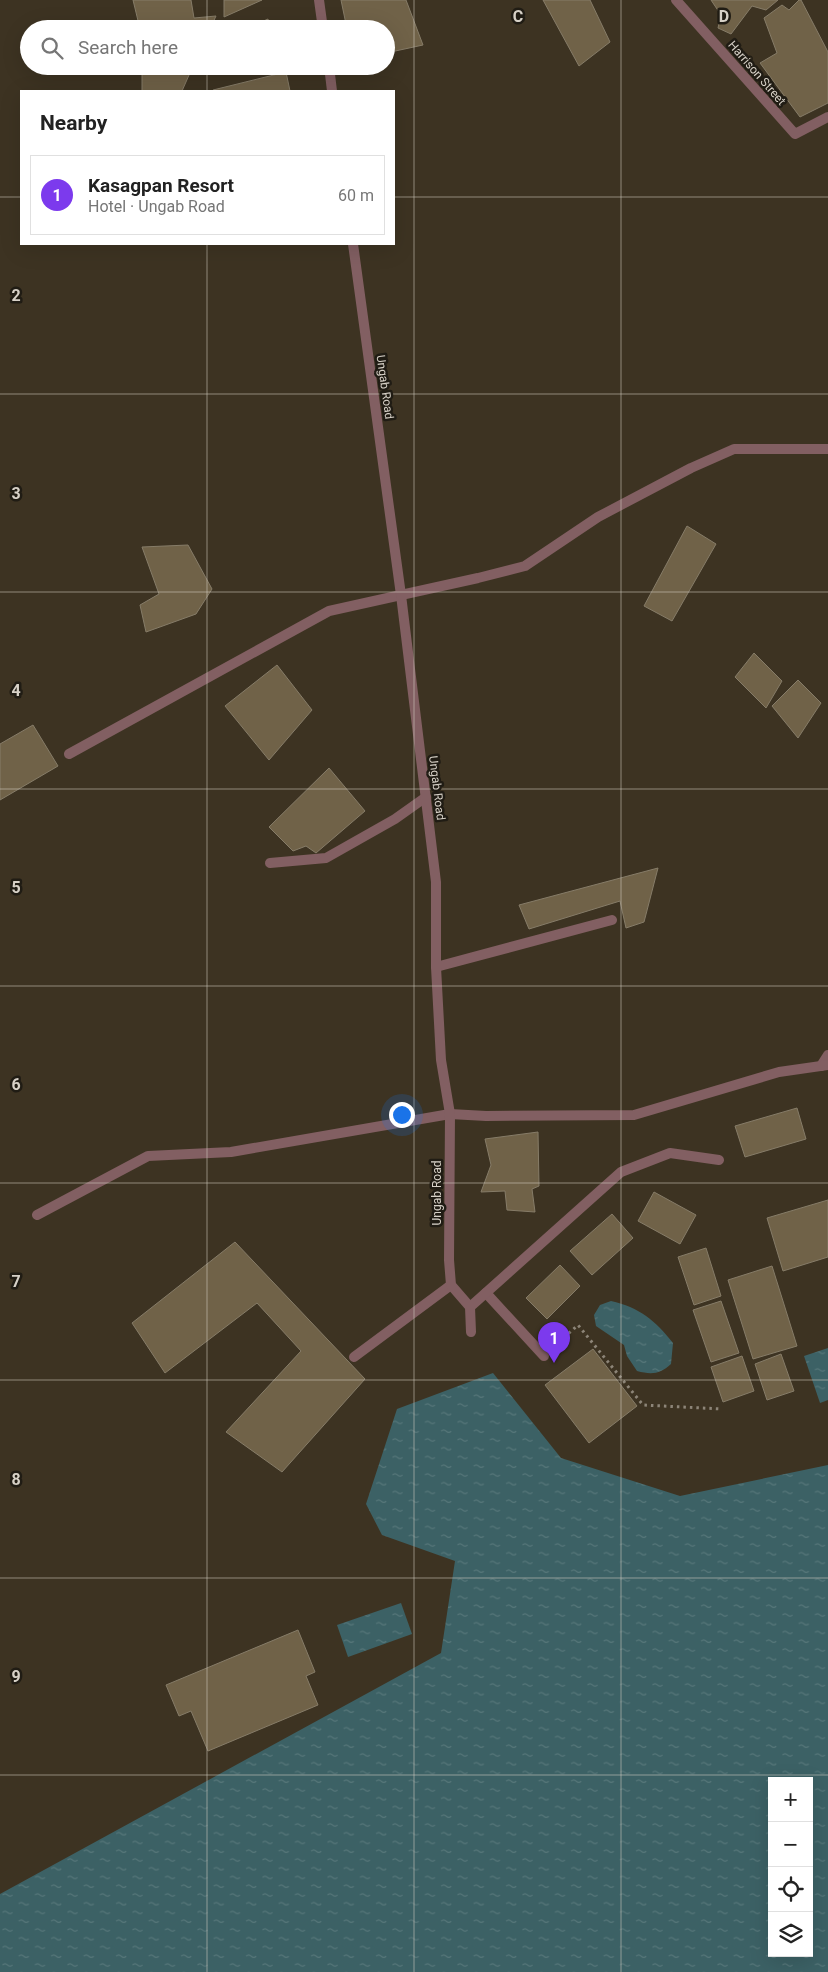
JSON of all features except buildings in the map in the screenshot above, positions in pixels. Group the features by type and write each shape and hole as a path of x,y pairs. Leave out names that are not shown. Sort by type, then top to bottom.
{"street":[{"path":"320,0 322,20"},
{"name":"Harrison Street","path":"676,0 795,134 828,117"},
{"path":"329,75 332,90"},
{"name":"Ungab Road","path":"353,245 401,595 436,882 436,967 441,1060 450,1114 449,1260 451,1285"},
{"path":"69,754 329,612 525,566 598,517 691,468 734,449 828,449"},
{"path":"270,863 326,858 395,819 426,797"},
{"path":"436,967 612,920"},
{"path":"37,1215 148,1156 231,1152 450,1114 486,1116 634,1115 779,1072 824,1066 828,1055"},
{"path":"470,1307 621,1172 670,1153 719,1160"},
{"path":"354,1357 451,1285 470,1307 471,1332"},
{"path":"486,1293 544,1356"}],"path":[{"path":"544,1356 578,1326 643,1405 722,1409"}],"water":[{"path":"611,1301 638,1311 660,1328 673,1343 671,1364 656,1373 637,1371 627,1356 624,1345 596,1326 594,1315 600,1305"},
{"path":"828,1348 828,1400 820,1403 804,1356"},
{"path":"493,1373 561,1458 680,1496 828,1465 828,1972 0,1972 0,1894 441,1653 455,1561 382,1535 366,1504 397,1409"},
{"path":"401,1603 412,1634 348,1657 337,1625"}],"place":[{"name":"Kasagpan Resort","path":"554,1363"}]}
